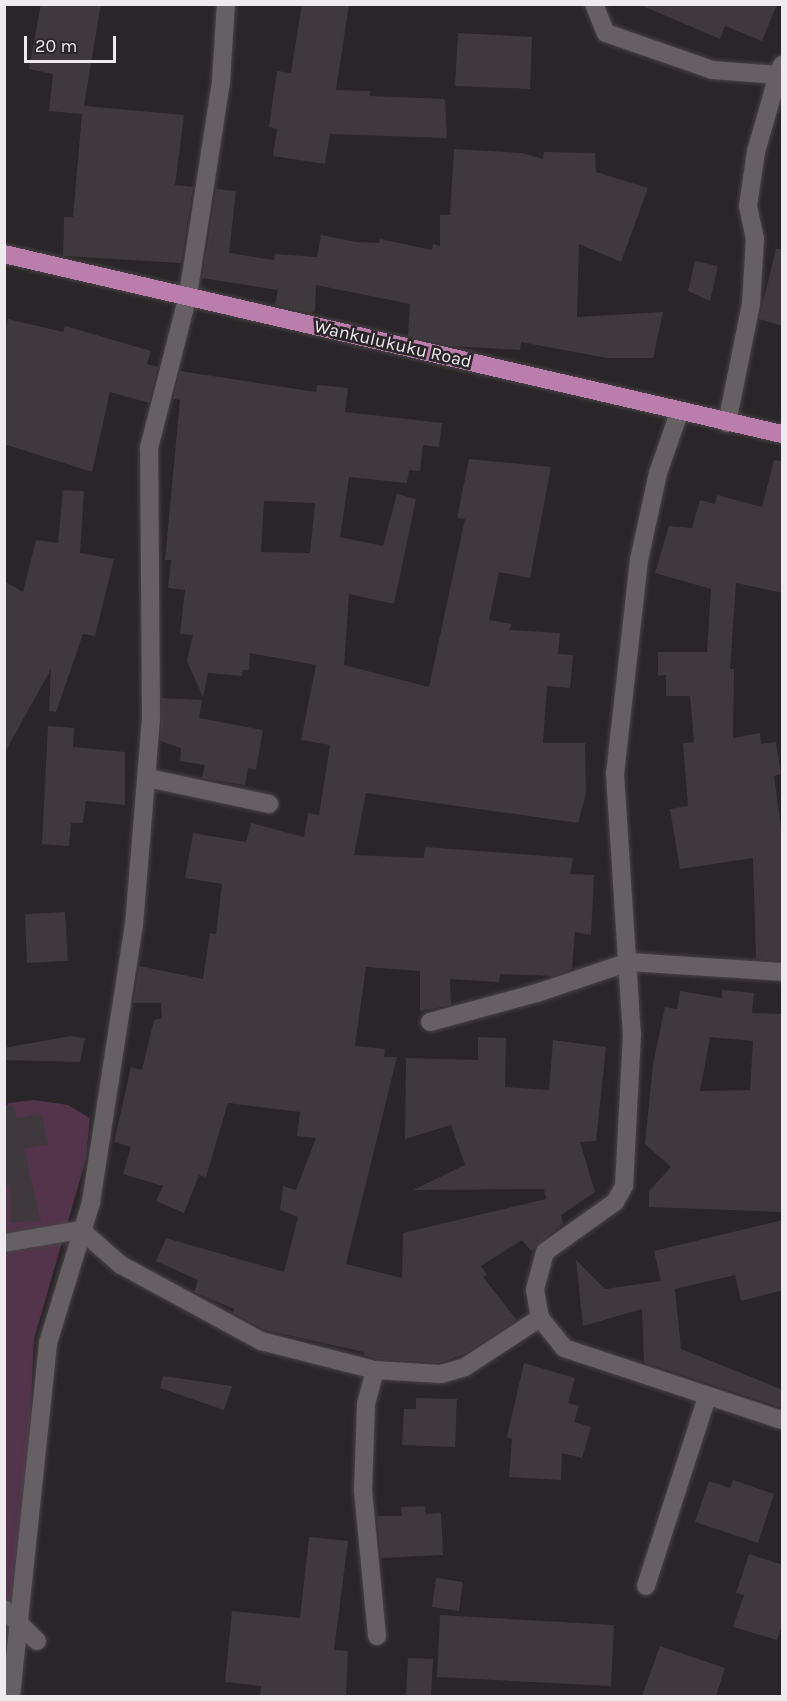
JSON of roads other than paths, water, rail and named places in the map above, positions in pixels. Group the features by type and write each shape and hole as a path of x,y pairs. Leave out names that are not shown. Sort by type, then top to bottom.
{"main road":[{"name":"Wankulukuku Road","path":"4,254 188,295 679,413 783,434"}],"street":[{"path":"11,1696 21,1626 38,1421 48,1343 91,1202 134,925 148,778 151,719 149,448 188,295 221,81 226,4"},
{"path":"594,4 606,33 711,70 780,70 753,174 748,206 755,239 751,304 727,423"},
{"path":"679,413 658,473 639,560 615,774 629,962 632,1045 624,1186 615,1202 545,1252 535,1290 540,1318 564,1348 707,1397 783,1420"},
{"path":"148,778 269,804"},
{"path":"430,1022 537,993 629,962 783,972"},
{"path":"4,1243 81,1230"},
{"path":"81,1230 122,1265 261,1341 375,1370 441,1374 465,1367 540,1318"},
{"path":"375,1370 366,1404 363,1491 377,1636"},
{"path":"646,1586 707,1397"},
{"path":"4,1609 37,1641"}]}
